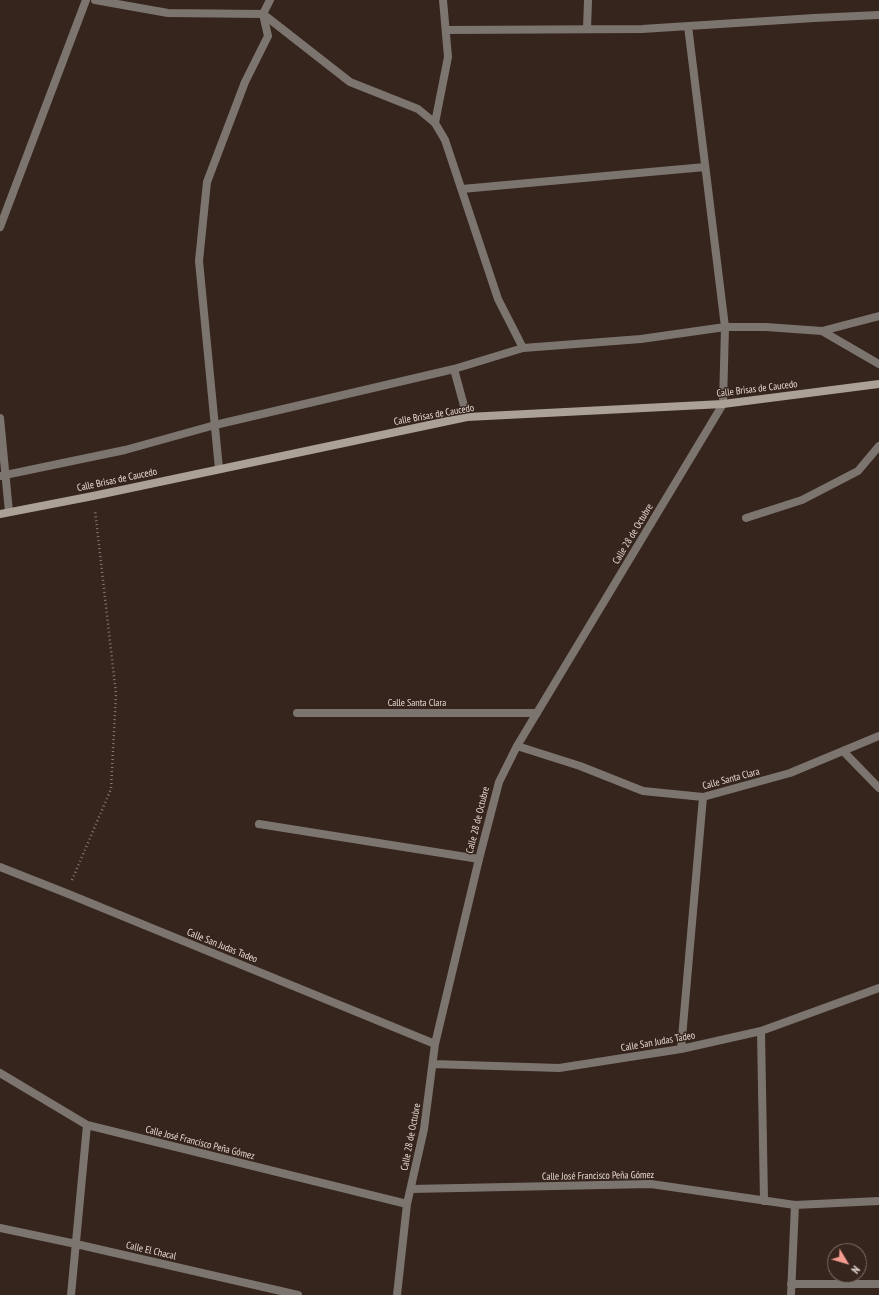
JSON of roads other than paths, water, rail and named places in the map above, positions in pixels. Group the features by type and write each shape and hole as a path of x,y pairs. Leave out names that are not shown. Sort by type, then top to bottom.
{"street":[{"path":"0,227 86,0"},
{"path":"95,0 168,13 264,14 350,82 418,109 435,123 445,140 498,299 523,348"},
{"path":"219,469 199,261 208,182 245,82 268,36 264,14 270,0"},
{"path":"435,123 448,57 443,0"},
{"path":"587,29 588,0"},
{"path":"446,30 642,29 879,15"},
{"path":"688,26 725,327 723,404"},
{"path":"462,189 705,167"},
{"path":"3,475 125,450 215,425 454,369 523,348 641,339 725,327 766,327 822,331 879,316"},
{"path":"822,331 879,364"},
{"path":"454,369 467,417"},
{"name":"Calle Brisas de Caucedo","path":"0,514 93,496 467,417 723,404 879,384"},
{"name":"Calle 28 de Octubre","path":"397,1295 407,1204 424,1129 435,1044 499,782 517,746 723,404"},
{"path":"0,418 3,475 9,512"},
{"path":"746,518 802,500 858,471 879,446"},
{"name":"Calle Santa Clara","path":"297,713 537,713"},
{"name":"Calle Santa Clara","path":"517,746 580,766 643,791 702,797 790,773 879,736"},
{"path":"843,751 879,788"},
{"path":"681,1049 702,797"},
{"path":"259,824 479,859"},
{"name":"Calle San Judas Tadeo","path":"0,868 66,893 435,1044"},
{"name":"Calle San Judas Tadeo","path":"432,1064 559,1068 681,1049 761,1031 879,988"},
{"path":"761,1031 764,1201"},
{"name":"Calle José Francisco Peña Gómez","path":"0,1073 87,1125 407,1204"},
{"path":"71,1295 87,1125"},
{"name":"Calle José Francisco Peña Gómez","path":"411,1189 651,1184 795,1205 879,1201"},
{"path":"791,1295 795,1205"},
{"name":"Calle El Chacal","path":"0,1228 298,1295"},
{"path":"791,1284 879,1284"}]}
